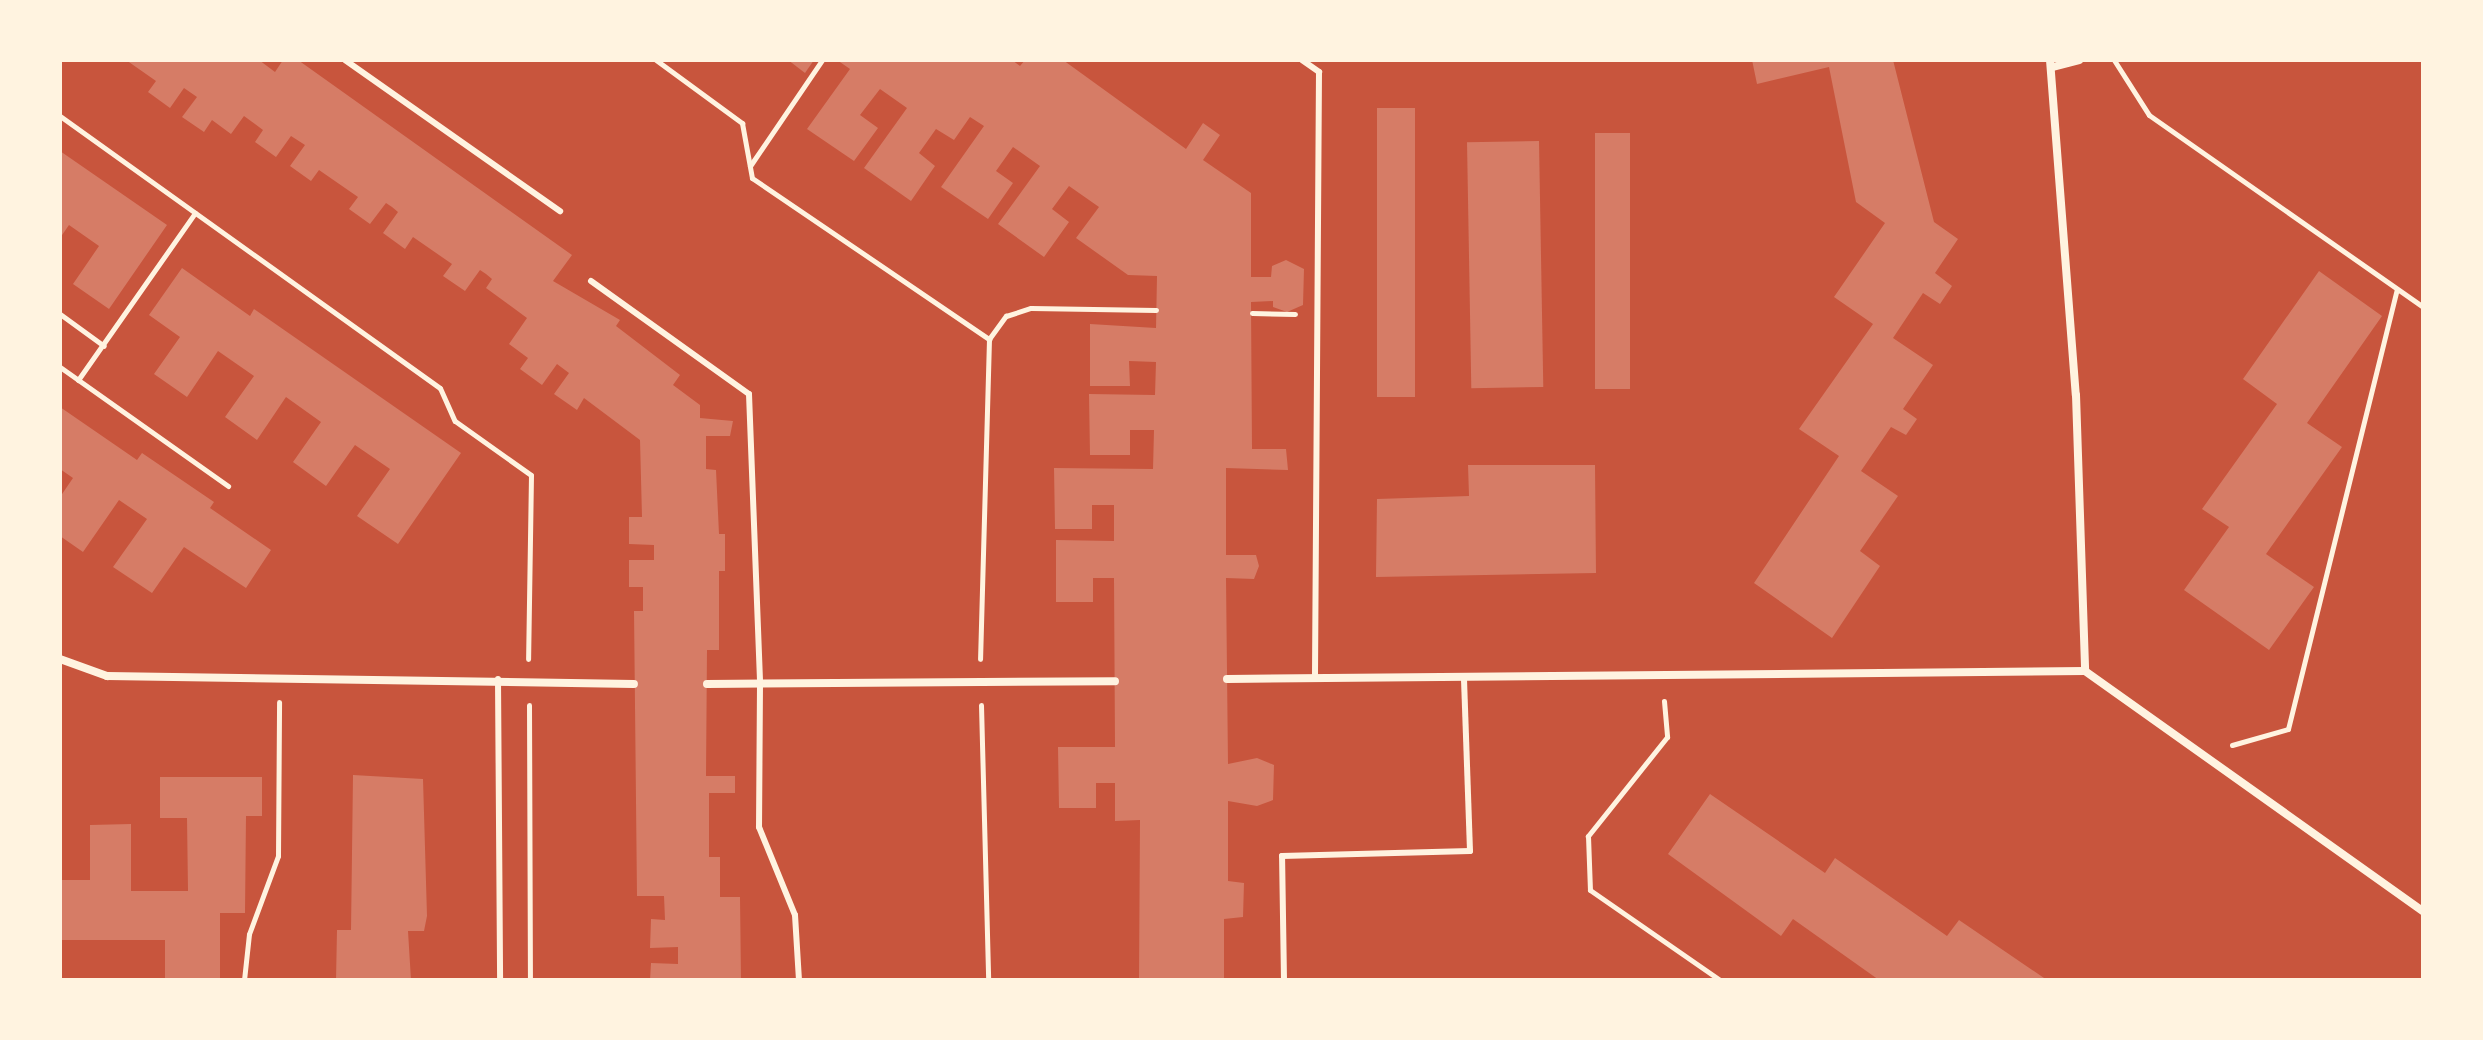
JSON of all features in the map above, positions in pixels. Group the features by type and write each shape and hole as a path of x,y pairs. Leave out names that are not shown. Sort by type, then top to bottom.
{"street":[{"path":"2079,60 2051,63 2076,395 2085,671"},
{"path":"60,659 107,676 498,679 634,684"},
{"path":"1227,679 2085,671 2423,911"},
{"path":"707,684 1115,681"}],"lane":[{"path":"345,60 560,211"},
{"path":"1302,60 1319,72 1315,679"},
{"path":"591,281 749,394 760,685 759,827 795,915 799,980"},
{"path":"1284,980 1282,856 1470,851 1464,677"},
{"path":"498,679 500,980"}],"path":[{"path":"656,60 742,123 752,178 989,339"},
{"path":"749,167 822,60"},
{"path":"2114,60 2149,115 2423,307"},
{"path":"60,116 440,388 455,421 531,475 528,680 530,980"},
{"path":"78,380 195,213"},
{"path":"2202,753 2288,729 2397,290"},
{"path":"988,980 980,682 989,339 1006,316 1031,308 1156,310"},
{"path":"1252,313 1317,314"},
{"path":"60,314 104,346"},
{"path":"60,367 228,486"},
{"path":"1662,676 1667,737 1588,836 1590,890 1720,980"},
{"path":"244,980 249,934 278,856 279,677"}],"building":[{"path":"126,60 259,60 275,72 283,60 298,60 572,255 553,281 620,320 616,326 680,375 673,385 700,405 700,418 733,421 730,436 706,436 706,469 716,470 719,534 725,534 725,571 719,571 719,650 707,650 706,776 735,776 735,793 709,793 709,857 720,857 720,897 740,897 741,980 650,980 651,963 678,964 678,947 650,948 651,919 665,920 664,896 637,896 634,611 643,611 643,587 629,587 629,560 654,560 654,545 629,544 629,517 642,517 640,440 584,398 577,410 554,394 569,373 557,364 542,385 520,369 528,358 509,344 527,318 486,288 492,279 486,274 480,270 465,291 443,276 452,264 413,237 405,249 383,233 398,212 392,207 386,203 370,224 349,209 358,197 319,170 311,181 290,166 305,145 291,136 276,157 255,142 263,130 244,116 231,134 212,120 204,132 182,117 197,97 184,88 170,108 148,92 156,81"},
{"path":"788,60 814,60 805,73"},
{"path":"837,60 1012,60 1020,66 1025,60 1063,60 1186,149 1203,123 1220,135 1203,160 1251,193 1251,277 1271,277 1272,266 1286,260 1304,269 1303,305 1287,312 1273,307 1273,301 1251,302 1252,449 1286,449 1288,470 1226,468 1226,555 1256,555 1259,566 1254,579 1226,578 1228,764 1257,758 1274,765 1273,800 1257,806 1228,801 1228,881 1244,883 1243,917 1224,919 1224,978 1139,980 1140,820 1115,821 1115,783 1096,783 1096,808 1059,808 1058,747 1115,747 1114,578 1093,578 1093,602 1056,602 1056,540 1114,541 1114,505 1092,505 1092,529 1055,529 1054,468 1153,469 1154,430 1130,430 1130,455 1090,455 1089,394 1155,395 1156,362 1129,361 1130,386 1090,386 1090,324 1156,328 1157,276 1128,275 1076,238 1099,207 1069,186 1052,209 1069,222 1044,257 998,224 1040,166 1013,147 996,171 1013,183 988,219 941,187 984,126 970,117 954,140 936,129 919,153 935,166 911,201 864,168 907,108 880,89 860,115 878,128 854,161 807,129 850,69"},
{"path":"1752,60 1893,60 1934,222 1958,239 1935,273 1952,286 1940,304 1923,293 1893,338 1933,365 1903,409 1917,419 1906,435 1891,427 1861,471 1898,496 1860,551 1880,566 1832,638 1754,583 1839,456 1799,429 1873,324 1834,297 1885,223 1856,202 1829,67 1757,84"},
{"path":"1377,108 1415,108 1415,397 1377,397"},
{"path":"1595,133 1630,133 1630,389 1595,389"},
{"path":"1539,141 1543,387 1471,388 1467,142"},
{"path":"60,151 167,225 109,309 73,284 99,246 69,225 60,238"},
{"path":"182,268 250,316 254,309 461,453 398,544 357,516 390,469 355,445 326,486 293,462 321,422 286,397 257,440 225,417 254,376 218,351 187,397 154,374 180,337 149,315"},
{"path":"2319,271 2382,316 2307,423 2342,447 2266,554 2314,587 2269,650 2184,590 2229,527 2202,509 2277,404 2243,379"},
{"path":"60,407 137,460 142,453 214,502 210,508 271,550 246,588 184,547 152,593 113,567 147,519 119,500 83,552 60,536 60,497 73,478 60,469"},
{"path":"1468,465 1595,465 1596,573 1376,577 1377,499 1469,496"},
{"path":"353,775 423,779 427,916 424,931 408,931 411,980 336,980 337,930 351,930"},
{"path":"160,777 262,777 262,816 246,816 245,913 220,913 220,980 165,980 165,940 60,940 60,880 90,880 90,825 131,824 131,891 188,891 187,818 160,818"},
{"path":"1710,794 1825,873 1835,858 1947,936 1959,920 2047,980 1879,980 1793,919 1781,936 1668,854"}]}
